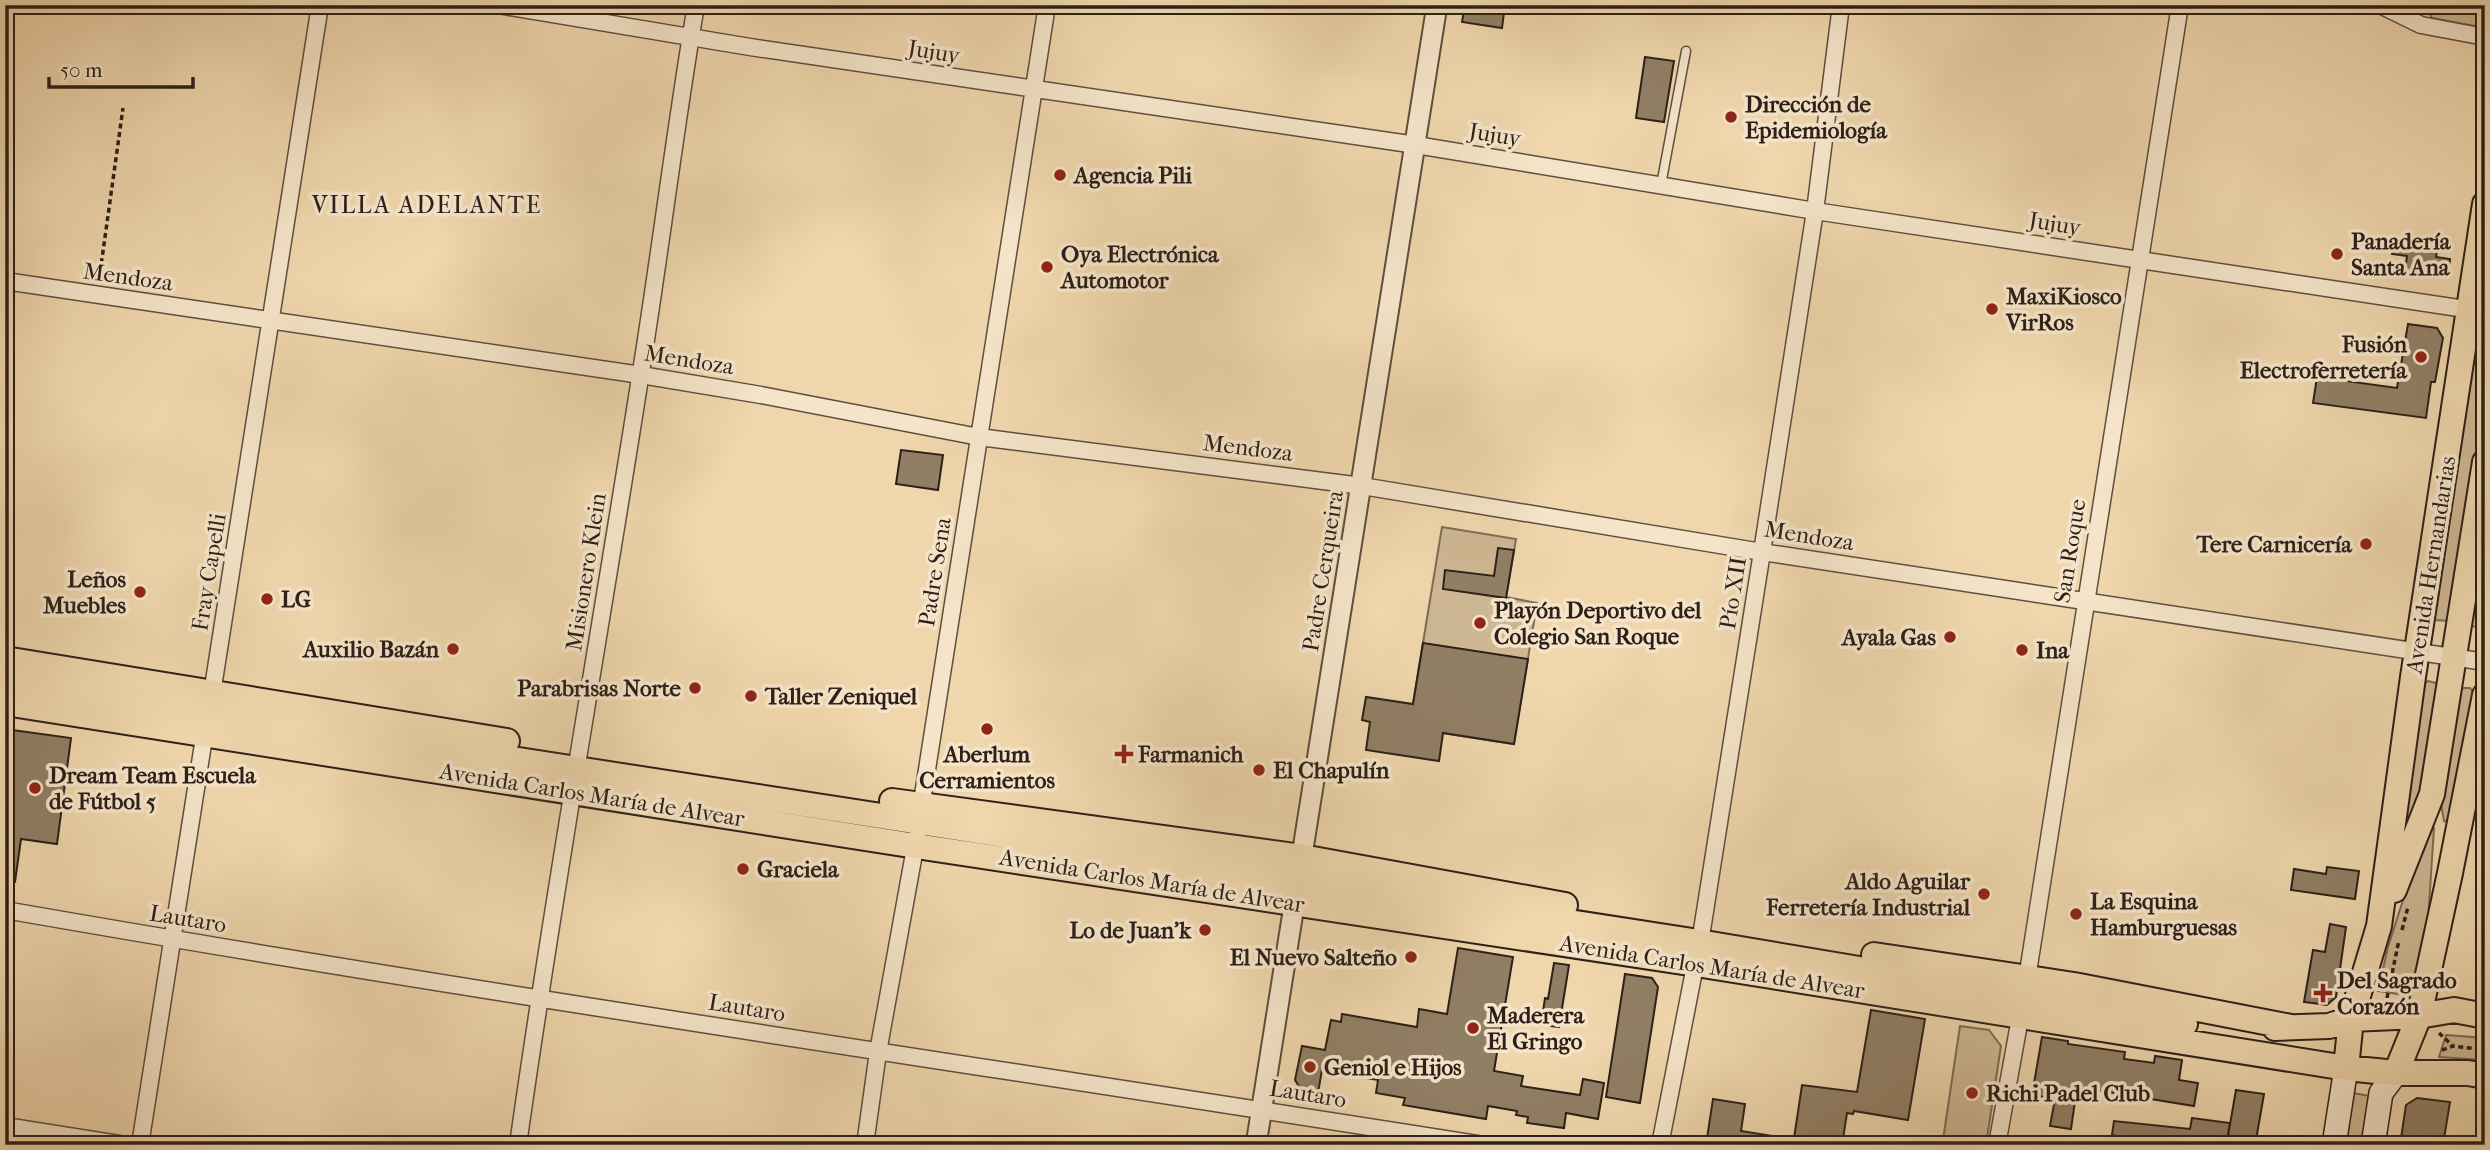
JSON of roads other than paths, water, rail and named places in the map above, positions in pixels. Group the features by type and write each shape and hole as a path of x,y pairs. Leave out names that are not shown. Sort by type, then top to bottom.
{"main road":[{"name":"Avenida Hernandarias","path":"2384,937 2417,651 2477,310 2485,204"},
{"name":"Avenida Hernandarias","path":"2334,1145 2351,1019 2384,937 2432,794 2485,462"},
{"name":"Avenida Carlos María de Alvear","path":"5,659 209,714"},
{"name":"Avenida Carlos María de Alvear","path":"5,681 919,824 1298,880 2024,997 2225,1031 2299,1058"},
{"name":"Avenida Hernandarias","path":"2373,1145 2381,1093 2396,1073 2419,1016 2485,695"},
{"name":"Avenida Carlos María de Alvear","path":"5,703 209,714"},
{"name":"Avenida Hernandarias","path":"2432,794 2450,873"},
{"name":"Avenida Carlos María de Alvear","path":"1699,945 2024,997 2291,1027"},
{"name":"Avenida Carlos María de Alvear","path":"2024,997 2346,1068 2396,1073 2479,1074"},
{"name":"Avenida Carlos María de Alvear","path":"2225,1031 2329,1026 2351,1019 2419,1016 2454,1010 2485,1016"}],"street":[{"name":"Fray Capelli","path":"140,1145 320,5"},
{"name":"Jujuy","path":"498,5 1033,89 1416,145 1815,211 2477,310"},
{"name":"Misionero Klein","path":"518,1145 539,998 641,375 696,5"},
{"name":"Padre Sena","path":"865,1145 878,1052 919,824 1047,5"},
{"name":"Padre Cerqueira","path":"1256,1145 1437,5"},
{"name":"Pío XII","path":"1660,1145 1699,945 1762,552 1815,211 1841,5"},
{"name":"San Roque","path":"1997,1145 2024,997 2179,5"},
{"path":"2380,5 2421,25 2485,37"},
{"name":"Mendoza","path":"5,281 641,375 979,437 1362,486 1762,552 2485,662"},
{"name":"Lautaro","path":"5,910 173,940 1483,1145"},
{"path":"5,1126 125,1145"}],"lane":[{"path":"1661,185 1686,51"}],"place":[{"name":"Dirección de Epidemiología","path":"1731,117"},
{"name":"Agencia Pili","path":"1060,175"},
{"name":"Panadería Santa Ana","path":"2337,254"},
{"name":"Oya Electrónica Automotor","path":"1047,267"},
{"name":"MaxiKiosco VirRos","path":"1992,309"},
{"name":"Fusión Electroferretería","path":"2421,357"},
{"name":"Tere Carnicería","path":"2366,544"},
{"name":"Leños Muebles","path":"140,592"},
{"name":"LG","path":"267,599"},
{"name":"Playón Deportivo del Colegio San Roque","path":"1480,623"},
{"name":"Ayala Gas","path":"1950,637"},
{"name":"Auxilio Bazán","path":"453,649"},
{"name":"Ina","path":"2022,650"},
{"name":"Parabrisas Norte","path":"695,688"},
{"name":"Taller Zeniquel","path":"751,696"},
{"name":"Aberlum Cerramientos","path":"987,729"},
{"name":"Farmanich","path":"1124,754"},
{"name":"El Chapulín","path":"1259,770"},
{"name":"Dream Team Escuela de Fútbol 5","path":"35,788"},
{"name":"Graciela","path":"743,869"},
{"name":"Aldo Aguilar Ferretería Industrial","path":"1984,894"},
{"name":"La Esquina Hamburguesas","path":"2076,914"},
{"name":"Lo de Juan'k","path":"1205,930"},
{"name":"El Nuevo Salteño","path":"1411,957"},
{"name":"Del Sagrado Corazón","path":"2323,993"},
{"name":"Maderera El Gringo","path":"1473,1028"},
{"name":"Geniol e Hijos","path":"1310,1067"},
{"name":"Richi Padel Club","path":"1972,1093"}],"district":[{"name":"VILLA ADELANTE","path":"427,205"}]}
